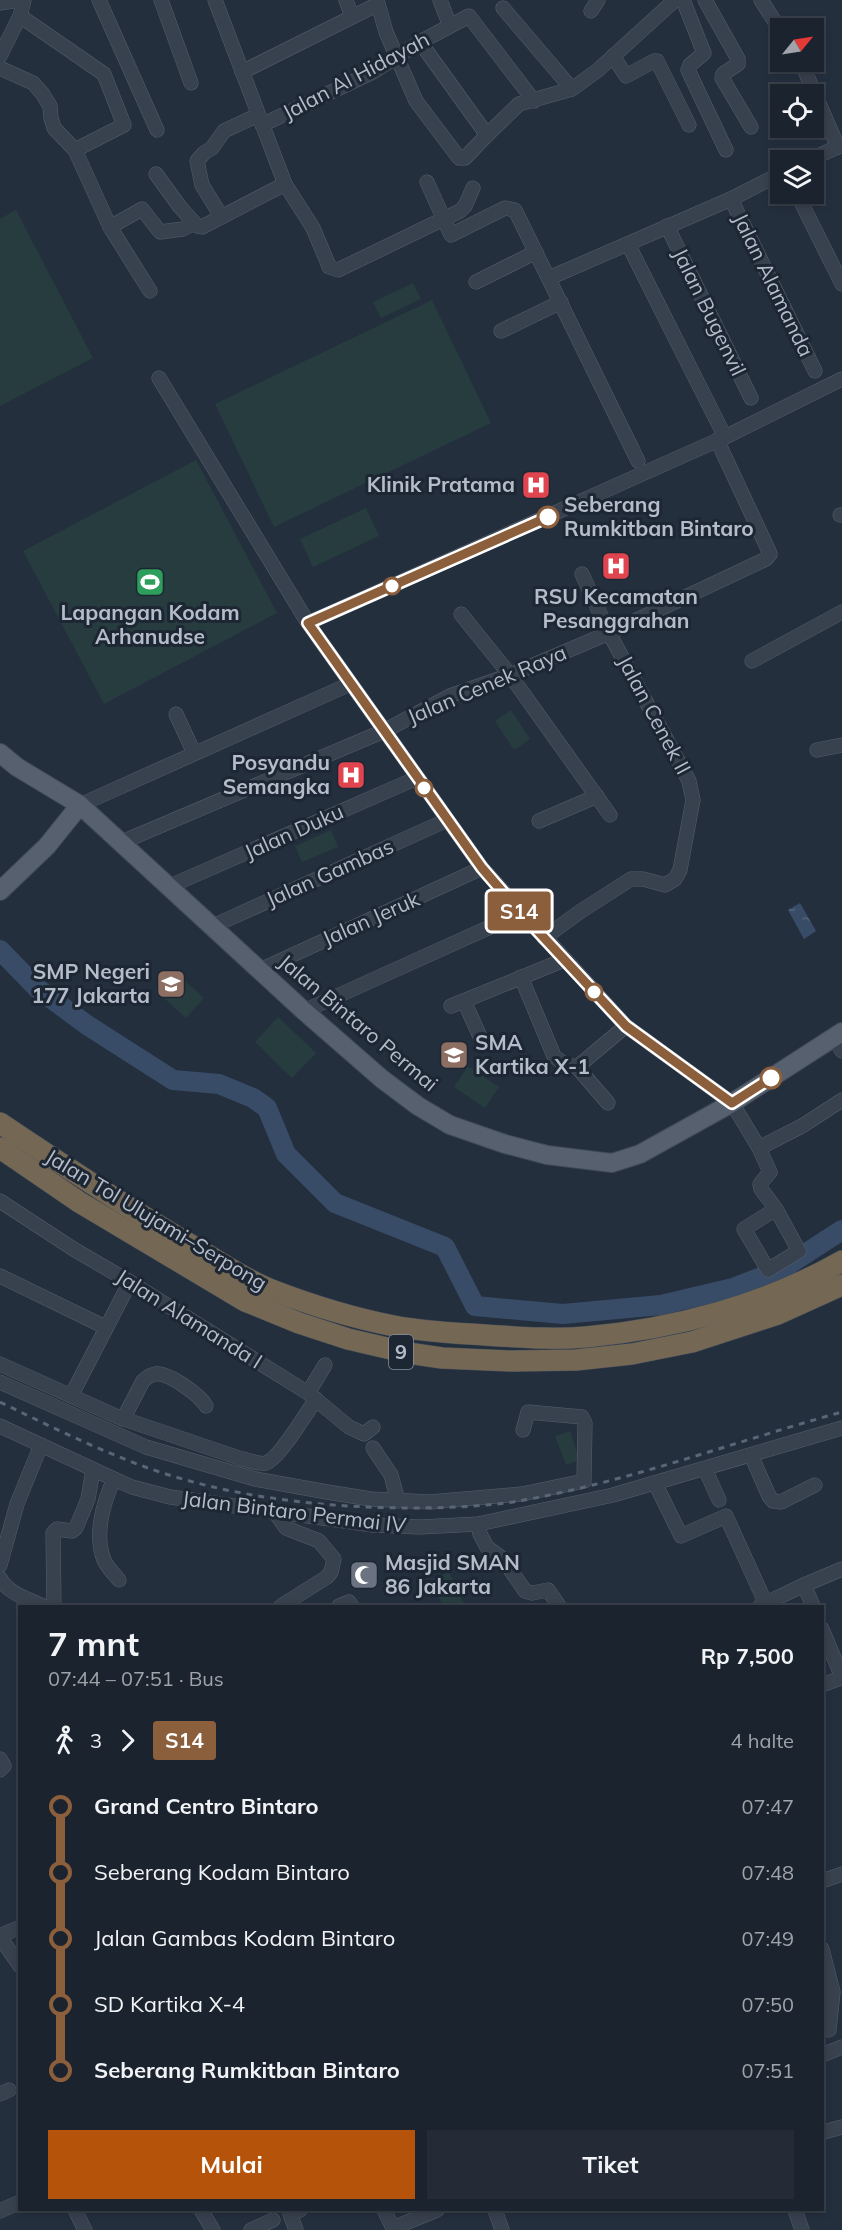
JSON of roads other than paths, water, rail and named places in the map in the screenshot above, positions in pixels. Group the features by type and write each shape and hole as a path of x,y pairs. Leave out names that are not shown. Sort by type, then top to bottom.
{"highway":[{"name":"Jalan Tol Ulujami–Serpong","path":"0,1123 161,1228 270,1290 340,1313 395,1326 439,1332 544,1339 585,1337 647,1329 721,1311 775,1292 842,1261"},
{"name":"Jalan Tol Ulujami–Serpong","path":"0,1148 89,1208 245,1301 299,1323 348,1339 408,1353 442,1358 512,1361 576,1360 632,1354 692,1342 778,1314 842,1285"}],"main road":[{"name":"Jalan Bintaro Permai","path":"0,753 17,767 80,805 304,1011 382,1079 418,1106 450,1125 505,1144 547,1155 598,1162 612,1163 626,1160 732,1103 839,1040"},
{"path":"0,891 48,846 80,805"}],"street":[{"path":"0,3 19,0"},
{"path":"0,56 20,16 24,0"},
{"path":"99,0 157,130"},
{"path":"161,0 191,83"},
{"path":"215,0 285,184 313,228 329,266 338,270 463,209 473,188"},
{"path":"346,0 352,17"},
{"path":"440,0 450,26"},
{"path":"242,72 378,2 416,101 459,158 465,158 519,104 572,89 586,80 675,0"},
{"path":"683,0 704,53 690,65 688,70 726,150"},
{"path":"705,0 738,59 738,64 723,74 722,78 751,127"},
{"path":"761,0 772,18"},
{"path":"504,8 572,89"},
{"path":"20,16 104,74 124,125 75,150"},
{"name":"Jalan Al Hidayah","path":"221,216 202,185 197,161 212,148 224,131 260,120 373,72 420,42 467,17 471,17 534,101"},
{"path":"420,42 487,135"},
{"path":"613,56 626,76 657,61 689,125"},
{"path":"0,68 33,83 50,106 54,128 75,150 110,227 150,291"},
{"path":"806,72 840,146 824,153"},
{"path":"156,174 194,223 202,227 285,184"},
{"path":"549,278 731,199 770,179"},
{"path":"427,182 451,235 505,208 515,210 638,462"},
{"name":"Jalan Alamanda","path":"731,199 815,371"},
{"path":"802,204 842,284"},
{"path":"110,227 142,209 160,232 183,229 194,223"},
{"name":"Jalan Bugenvil","path":"667,226 751,398"},
{"path":"628,244 721,439"},
{"path":"476,282 536,252"},
{"path":"501,332 561,302"},
{"path":"159,378 308,623 482,868 626,1026 732,1103 759,1148 770,1172 760,1186 776,1209"},
{"path":"308,623 721,439 842,379"},
{"name":"Jalan Cenek Raya","path":"122,842 384,731 452,695 510,675 609,633 766,559 770,554 721,439"},
{"name":"Jalan Cenek II","path":"544,938 581,910 631,879 643,879 665,885 675,879 680,870 693,792 609,633 582,574"},
{"path":"752,661 842,612"},
{"path":"460,614 510,675 610,815"},
{"path":"80,805 350,684"},
{"path":"176,714 195,753"},
{"path":"817,750 842,745"},
{"name":"Jalan Duku","path":"170,886 417,778"},
{"path":"539,821 597,796"},
{"name":"Jalan Gambas","path":"213,926 447,820"},
{"name":"Jalan Jeruk","path":"260,970 482,868"},
{"path":"304,1011 521,913"},
{"path":"482,1041 458,1004 564,960"},
{"path":"521,977 554,1056 564,1064 577,1066 608,1103"},
{"path":"577,1066 626,1026"},
{"path":"759,1148 802,1126 842,1100"},
{"name":"Jalan Alamanda I","path":"0,1201 75,1250 130,1281 312,1396 357,1432 364,1434 374,1427"},
{"path":"0,1276 105,1327"},
{"path":"71,1396 130,1281"},
{"path":"0,1364 123,1419 242,1459 262,1463 268,1462 288,1440 312,1396 325,1365"},
{"path":"123,1419 142,1381 148,1376 157,1374 166,1376 200,1396 206,1407"},
{"path":"0,1382 146,1447 255,1479 371,1499 430,1502 504,1497 584,1481 585,1423 582,1417 528,1412 523,1430"},
{"name":"Jalan Bintaro Permai IV","path":"2,1431 40,1445 132,1487 170,1497 373,1525 420,1527 478,1524 613,1495 842,1428"},
{"path":"0,1565 17,1504 40,1445"},
{"path":"373,1449 391,1475 398,1501"},
{"path":"752,1455 773,1501 781,1502 815,1485"},
{"path":"705,1469 719,1500"},
{"path":"54,1605 53,1533 57,1528 72,1531 76,1528 88,1499 93,1470"},
{"path":"114,1479 100,1525 99,1543 105,1562 119,1580"},
{"path":"655,1483 681,1536 726,1516 763,1605 842,1569"},
{"path":"274,1511 286,1528 319,1541 334,1559 331,1572 327,1577 283,1605"},
{"path":"478,1524 487,1547 503,1559 525,1591 532,1593 548,1590 558,1605"},
{"path":"0,1578 10,1590 41,1605"},
{"path":"804,1586 813,1605"},
{"path":"824,1634 842,1677 824,1684"},
{"path":"0,1759 4,1766 0,1770"},
{"path":"824,1880 842,1874"},
{"path":"18,1928 0,1937 18,1963"},
{"path":"824,1957 833,1992 829,2030"},
{"path":"824,2054 842,2047"},
{"path":"824,2134 842,2127"},
{"path":"0,2211 18,2203"},
{"path":"76,2211 85,2230"},
{"path":"202,2211 213,2230"},
{"path":"296,2230 290,2214 298,2211"},
{"path":"385,2211 394,2229 435,2211"},
{"path":"495,2211 502,2230"},
{"path":"795,2211 802,2230"},
{"path":"250,2230 273,2220"}],"water":[{"path":"800,903 816,931 804,939 788,910"}],"waterway":[{"path":"0,950 37,988 87,1025 173,1080 219,1084 253,1098 267,1108 286,1154 335,1203 445,1247 475,1306 563,1314 661,1305 733,1288 782,1269 842,1230"}],"railway":[{"path":"0,1402 119,1457 202,1484 269,1498 337,1505 405,1508 486,1505 555,1494 638,1473 842,1412"}],"place":[{"name":"Klinik Pratama","path":"536,485"},
{"name":"Seberang Rumkitban Bintaro","path":"548,517"},
{"name":"RSU Kecamatan Pesanggrahan","path":"616,566"},
{"name":"Lapangan Kodam Arhanudse","path":"150,582"},
{"name":"Posyandu Semangka","path":"351,775"},
{"name":"SMP Negeri 177 Jakarta","path":"171,984"},
{"name":"SMA Kartika X-1","path":"454,1055"},
{"name":"Masjid SMAN 86 Jakarta","path":"364,1575"}]}
